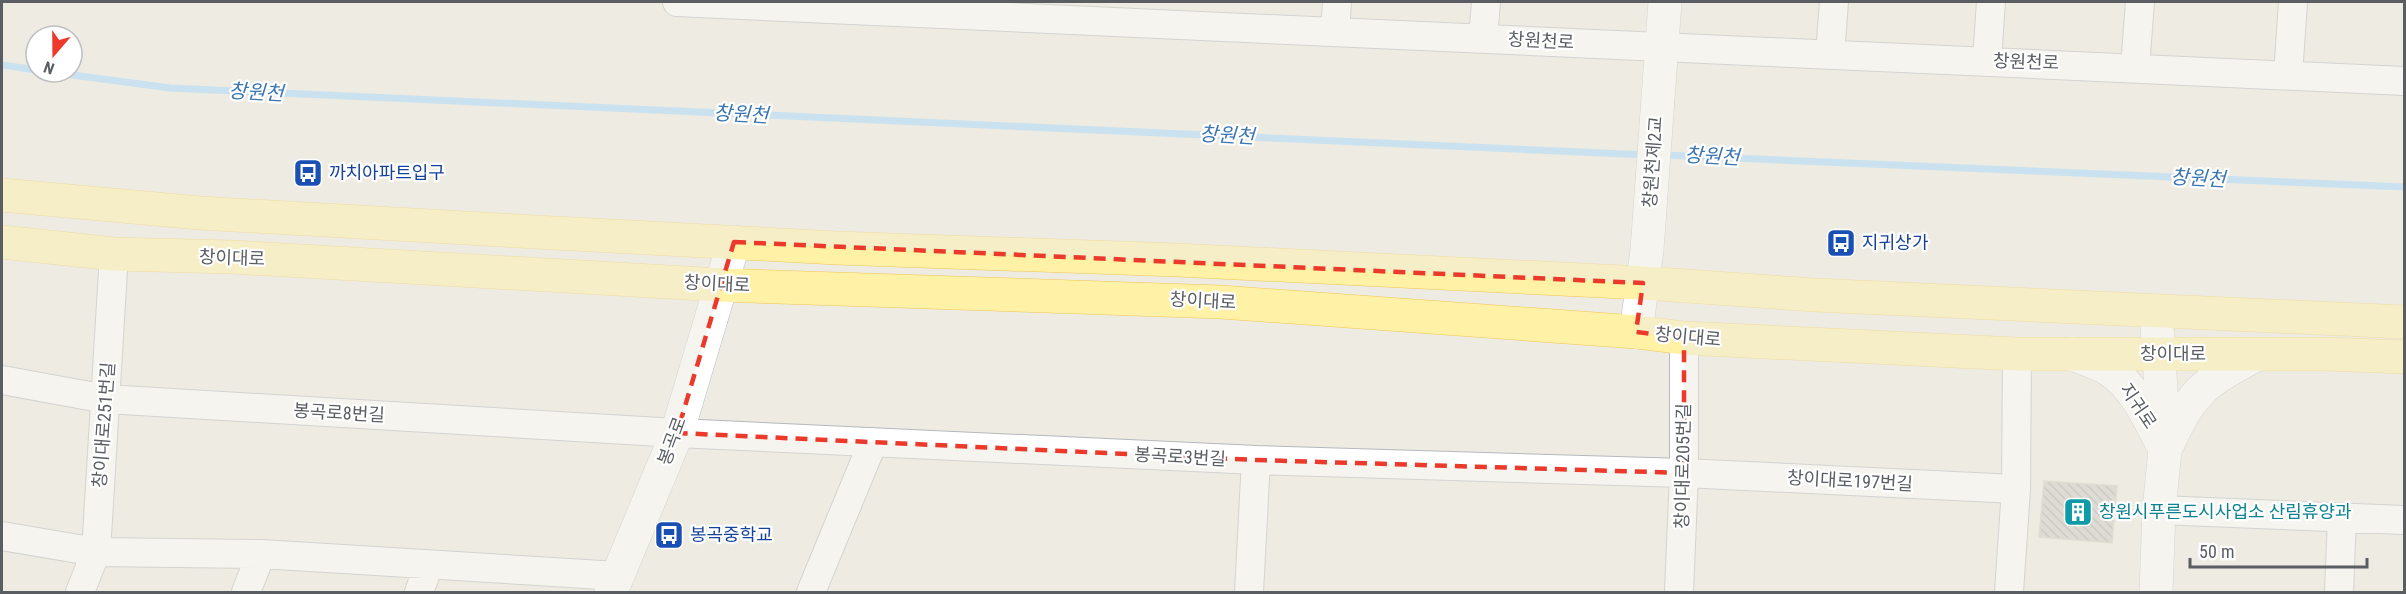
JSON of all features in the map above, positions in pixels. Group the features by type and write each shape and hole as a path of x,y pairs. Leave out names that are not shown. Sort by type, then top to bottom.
{"main road":[{"path":"2,195 200,213 734,242 1177,260 1643,283 1815,295 2404,322"},
{"name":"창이대로","path":"2,242 114,254 232,257 721,285 1221,302 1636,332 1684,339 2017,354 2325,354 2404,357"}],"street":[{"name":"창원천로","path":"677,2 1186,13 1335,32 1483,39 1661,61 1830,54 2404,81"},
{"path":"1335,32 1337,2"},
{"path":"1483,39 1486,2"},
{"name":"창원천제2교","path":"1636,332 1647,250 1665,2"},
{"path":"1830,54 1834,2"},
{"path":"1988,60 1991,2"},
{"path":"2135,67 2140,2"},
{"path":"2288,75 2293,2"},
{"name":"봉곡로","path":"615,584 677,433 734,242"},
{"name":"창이대로251번길","path":"80,592 96,552 114,254"},
{"name":"지귀로","path":"2156,312 2165,450 2159,510 2156,592"},
{"name":"창이대로205번길","path":"1679,592 1684,473 1684,339"},
{"path":"2009,592 2016,489 2017,354"},
{"name":"지귀로","path":"2072,354 2098,364 2123,382 2165,450"},
{"name":"지귀로","path":"2165,450 2181,416 2196,394 2219,374 2256,355"},
{"name":"봉곡로8번길","path":"2,380 106,399 677,433"},
{"name":"봉곡로3번길","path":"677,433 1256,460 1684,473"},
{"path":"811,592 873,442"},
{"path":"1249,592 1256,460"},
{"name":"창이대로197번길","path":"1684,473 2016,489"},
{"path":"2159,510 2404,520"},
{"path":"2339,592 2342,517"},
{"path":"2,536 96,552 261,554 429,565 615,584"},
{"path":"246,592 261,554"},
{"path":"418,592 429,565"}],"highlighted area":[{"path":"734,242 1643,283 1636,332 1684,338 1684,473 1256,460 677,433"}],"building":[{"name":"창원시푸른도시사업소 산림휴양과","path":"2044,481 2117,486 2112,543 2039,537"}],"waterway":[{"name":"창원천","path":"2,65 24,68"},
{"name":"창원천","path":"84,77 170,88 1647,155"},
{"name":"창원천","path":"1664,155 2404,187"}],"place":[{"name":"까치아파트입구","path":"308,173"},
{"name":"지귀상가","path":"1841,243"},
{"name":"창원시푸른도시사업소 산림휴양과","path":"2078,512"},
{"name":"봉곡중학교","path":"669,535"}]}
